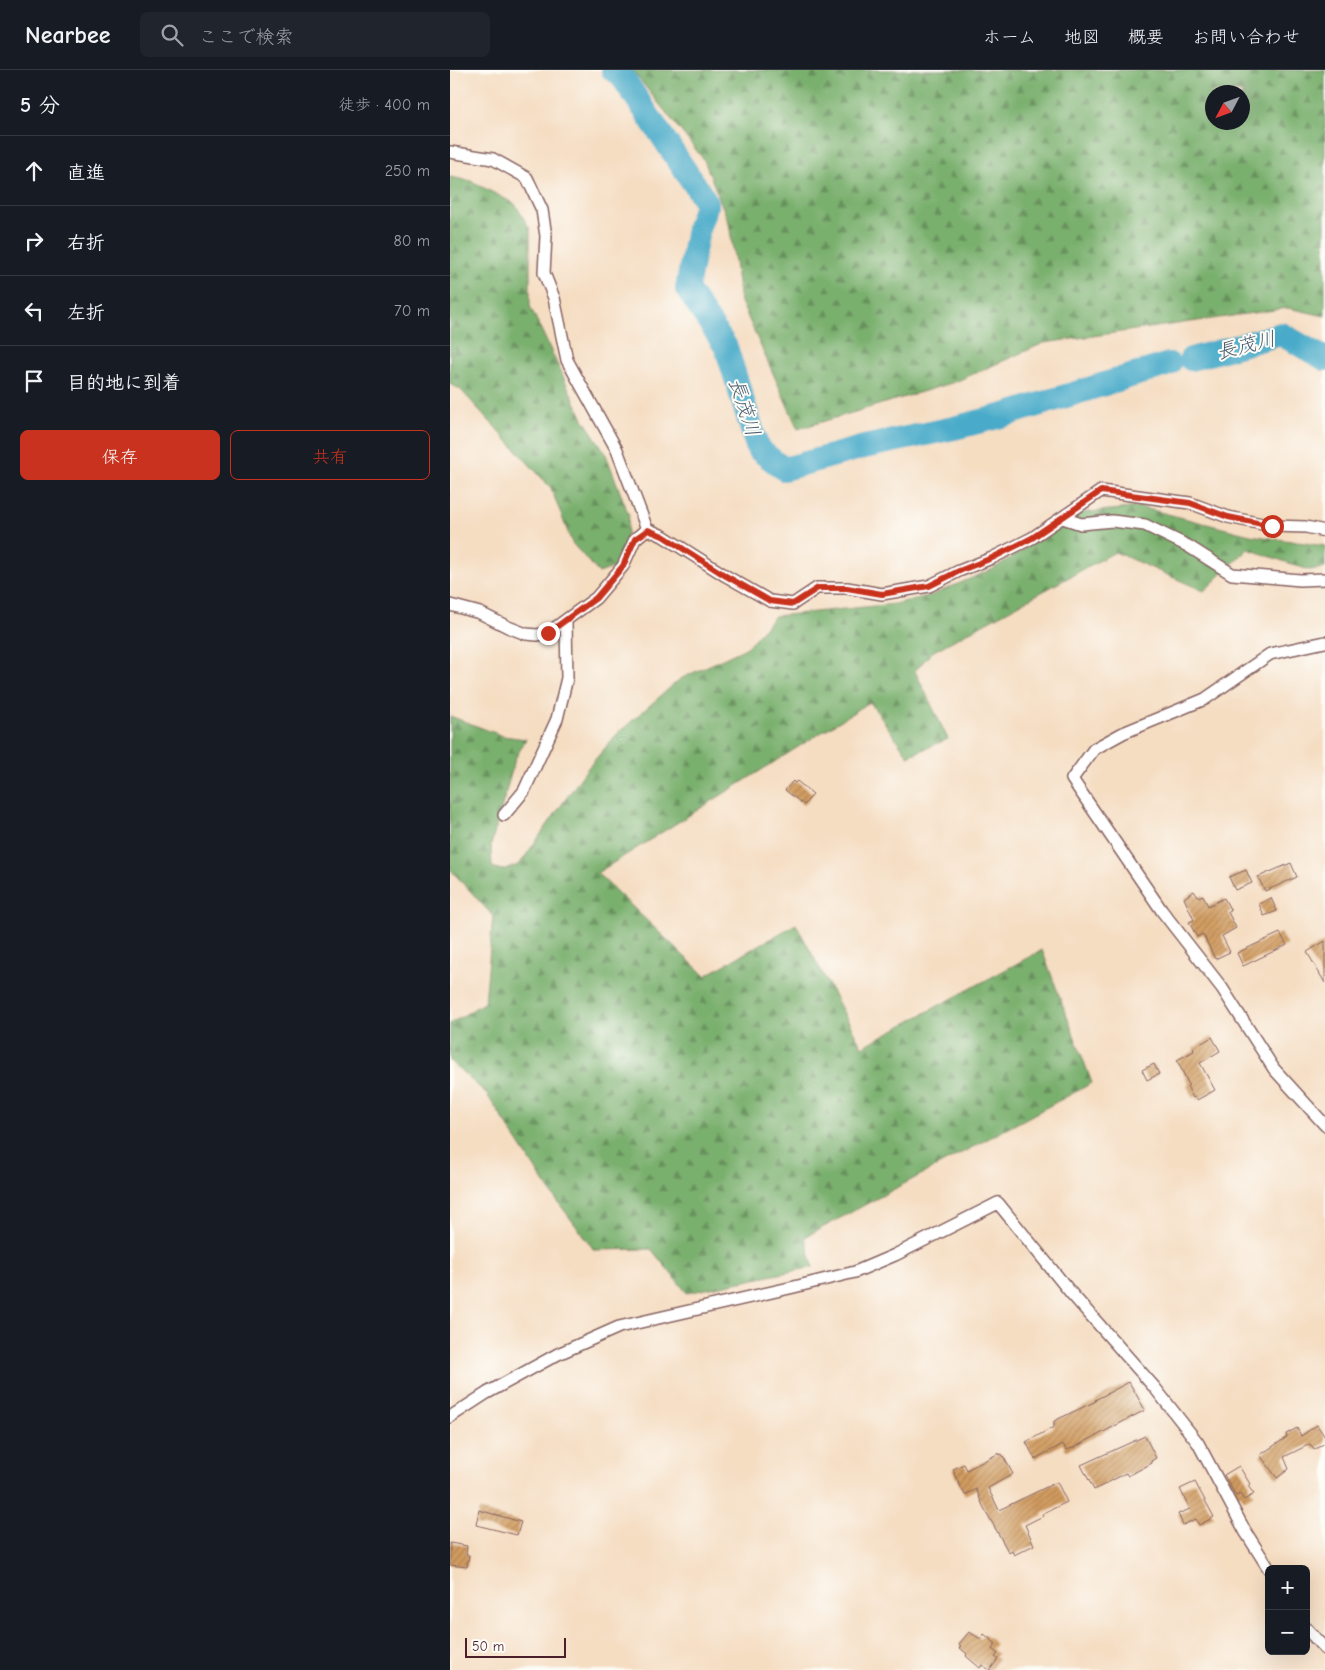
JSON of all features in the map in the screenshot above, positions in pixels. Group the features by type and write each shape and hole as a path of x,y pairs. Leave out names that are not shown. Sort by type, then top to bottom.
{"street":[{"path":"450,152 493,159 527,178 542,210 546,236 544,273 554,298 567,360 617,450 648,530 663,536 770,601 793,604 818,588 847,588 882,594 929,586 1032,538 1101,491 1190,503 1228,517 1272,526 1306,526 1325,531"},
{"path":"1063,518 1081,524 1112,521 1145,525 1188,546 1232,574 1300,580 1325,579"},
{"path":"450,605 480,613 508,627 531,634 548,633 596,598 623,566 635,539 648,530"},
{"path":"504,815 524,791 557,719 567,678 566,621"},
{"path":"1325,642 1270,654 1205,699 1123,732 1094,749 1072,779 1162,911 1222,988 1274,1068 1325,1125"},
{"path":"450,1417 488,1393 558,1354 619,1327 855,1272 896,1255 998,1203 1071,1293 1155,1388 1198,1443 1245,1532 1267,1565"},
{"path":"1310,1632 1325,1649"}],"green space":[{"path":"632,70 1325,70 1325,316 1288,308 1044,343 955,382 798,429 741,302 729,223 704,160"},
{"path":"450,177 471,181 515,204 530,229 530,306 583,419 605,452 629,516 623,564 599,573 572,543 551,488 460,389 450,384"},
{"path":"1140,507 1250,535 1325,546 1325,568 1309,570 1248,549 1204,591 1115,552 932,652 915,671 948,739 908,756 870,702 597,873 705,976 796,924 862,1047 1042,950 1092,1083 805,1237 813,1267 687,1293 651,1249 594,1250 549,1190 486,1093 450,1061 450,1024 485,1002 493,916 450,869 450,716 503,736 526,739 515,759 491,845 492,867 502,870 519,865 587,769 617,734 680,679 746,648 775,616 894,604 932,595 993,569 1081,513"}],"building":[{"path":"793,781 795,783 797,781 813,794 804,805 785,790"},
{"path":"1291,863 1297,877 1265,891 1258,877"},
{"path":"1246,870 1252,883 1235,890 1229,877"},
{"path":"1194,891 1198,897 1203,895 1208,906 1224,898 1231,911 1228,912 1236,928 1222,936 1230,952 1215,959 1203,934 1197,937 1189,922 1194,920 1184,898"},
{"path":"1271,898 1277,911 1264,916 1259,904"},
{"path":"1280,933 1287,945 1243,966 1237,953"},
{"path":"1325,941 1325,983 1307,952"},
{"path":"1212,1037 1220,1051 1200,1063 1215,1090 1197,1100 1196,1096 1193,1098 1187,1086 1189,1085 1177,1060 1194,1051 1193,1048"},
{"path":"1154,1064 1159,1074 1147,1080 1142,1070"},
{"path":"1129,1382 1145,1410 1073,1448 1066,1450 1063,1444 1035,1459 1026,1442 1054,1427 1054,1421 1096,1401"},
{"path":"1317,1425 1325,1437 1325,1443 1314,1450 1310,1444 1284,1457 1289,1469 1277,1478 1260,1455 1287,1437 1286,1434 1297,1428 1301,1436"},
{"path":"1145,1436 1156,1458 1151,1461 1152,1463 1128,1476 1126,1473 1094,1490 1081,1465"},
{"path":"999,1453 1000,1455 1002,1454 1013,1474 988,1488 999,1510 1057,1482 1067,1502 1025,1525 1034,1545 1014,1555 1012,1551 1009,1553 983,1506 976,1489 965,1495 953,1469 964,1464 967,1470"},
{"path":"1239,1466 1250,1484 1248,1486 1254,1494 1244,1500 1240,1494 1236,1496 1224,1475"},
{"path":"1195,1482 1214,1517 1199,1525 1196,1519 1183,1525 1178,1514 1190,1509 1180,1489"},
{"path":"479,1510 521,1522 517,1535 476,1525"},
{"path":"450,1543 467,1546 466,1555 469,1555 467,1567 450,1565"},
{"path":"969,1632 981,1639 984,1634 996,1644 992,1649 998,1654 995,1657 998,1659 990,1670 982,1665 980,1668 959,1647 961,1646 959,1644"}],"waterway":[{"name":"長茂川","path":"613,70 619,72 707,203 698,229 687,289 726,347 758,449 784,469 864,447 1005,415 1169,364"},
{"name":"長茂川","path":"1191,359 1281,334 1325,359"}],"route":[{"path":"548,633 596,598 623,566 635,539 648,530 663,536 770,601 793,604 818,588 847,588 882,594 929,586 1032,538 1101,491 1190,503 1228,517 1272,526"}]}
